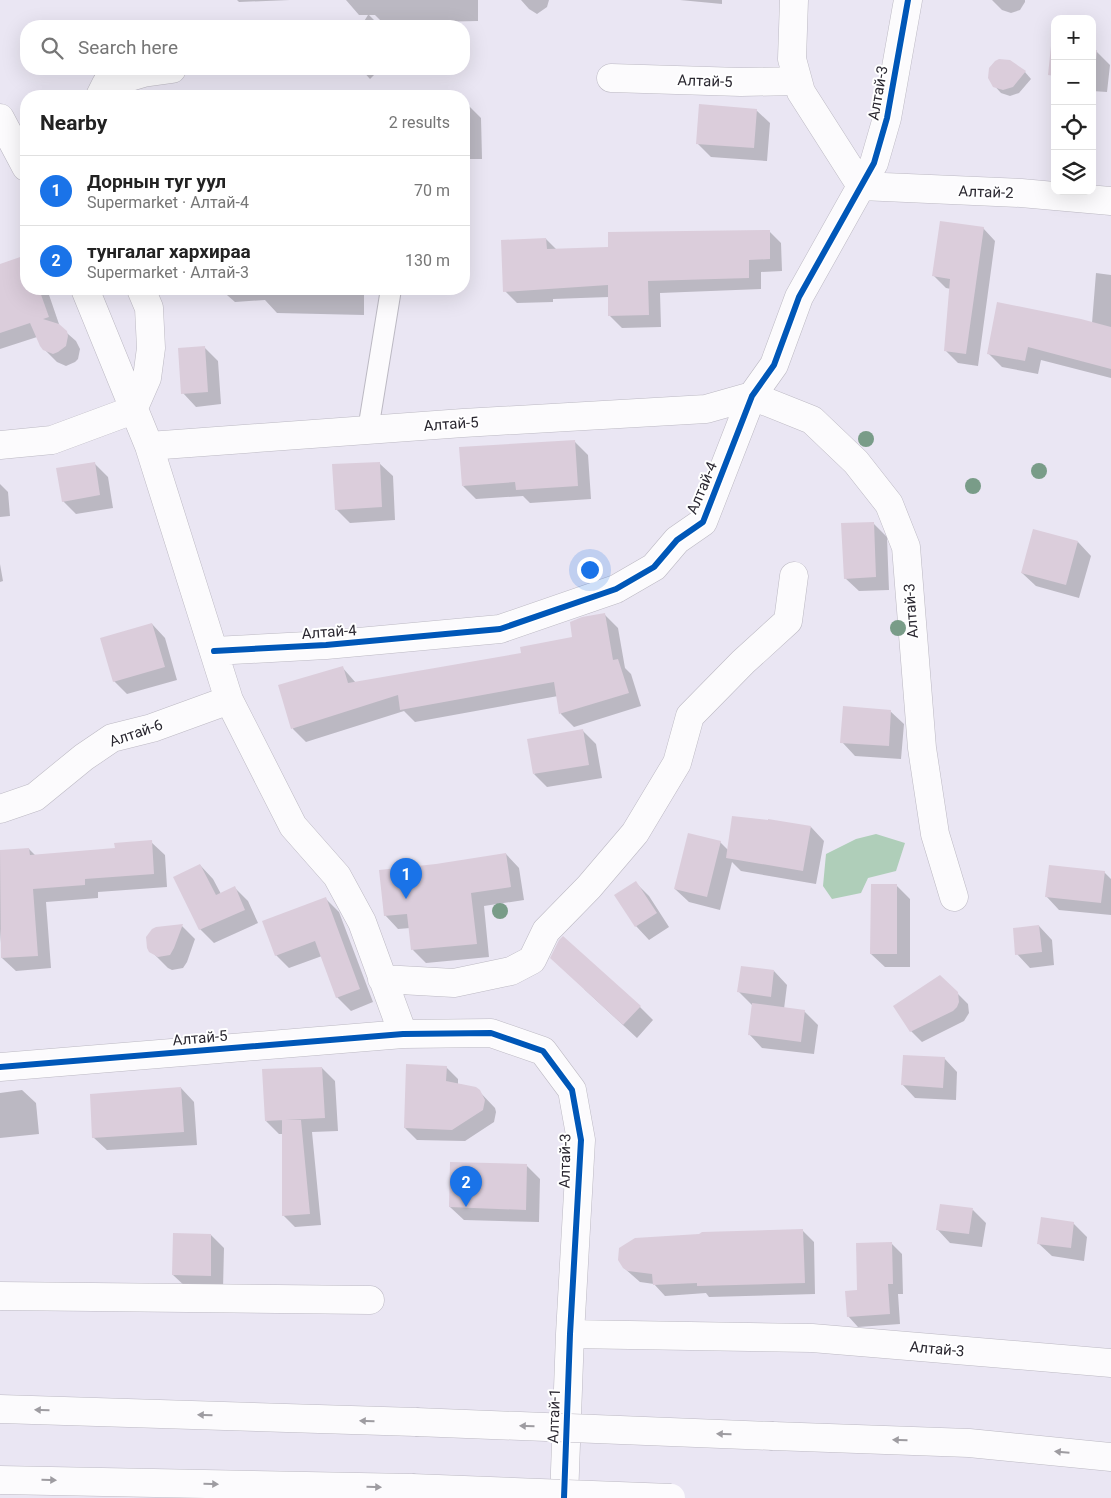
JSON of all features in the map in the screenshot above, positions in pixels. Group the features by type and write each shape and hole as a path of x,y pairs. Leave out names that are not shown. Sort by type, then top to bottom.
{"street":[{"path":"794,0 792,59 801,92 861,186"},
{"name":"Алтай-3","path":"861,186 874,163 887,118 908,0"},
{"path":"103,90 106,84 136,75"},
{"name":"Алтай-5","path":"611,78 798,82"},
{"path":"0,118 15,157"},
{"name":"Алтай-2","path":"861,186 1021,193 1111,201"},
{"name":"Алтай-4","path":"214,651 326,646 500,629 616,589 654,567 677,540 703,522 752,396 774,365 799,298 861,186"},
{"path":"87,295 149,446 229,700 293,826 337,876 362,922 403,1034"},
{"path":"0,445 52,440 133,410 147,378 151,348 149,308 144,295"},
{"name":"Алтай-5","path":"149,446 473,422 706,409 752,396"},
{"name":"Алтай-3","path":"752,396 812,420 856,462 889,504 906,547 922,748 935,834 954,897"},
{"path":"382,979 454,983 511,971 532,960 546,931 589,887 635,833 677,763 690,716 788,620 794,576"},
{"name":"Алтай-6","path":"0,809 35,797 84,757 112,738 152,728 229,700"},
{"name":"Алтай-3","path":"403,1034 491,1033 543,1051 572,1090 581,1140 570,1334 812,1338 1111,1363"},
{"name":"Алтай-5","path":"0,1067 403,1034"},
{"path":"0,1296 370,1300"},
{"name":"Алтай-1","path":"564,1498 570,1334"},
{"path":"0,1409 416,1422 969,1443 1111,1456"},
{"path":"0,1480 412,1488 671,1498"}],"lane":[{"path":"368,430 390,295"}],"green space":[{"path":"876,834 905,843 896,871 868,878 861,893 832,899 823,886 826,854 856,839"}],"building":[{"path":"1051,46 1051,75 1048,75"},
{"path":"999,59 1010,60 1026,71 1013,87 1003,90 993,87 988,78 989,68"},
{"path":"699,104 757,109 754,148 696,144"},
{"path":"940,221 984,227 966,354 944,351 950,279 932,276"},
{"path":"770,230 770,259 749,260 749,278 648,281 649,315 608,316 608,285 503,292 501,240 546,238 547,249 608,247 608,232"},
{"path":"20,257 20,295 41,295 49,317 43,319 59,324 67,331 66,346 58,352 53,354 43,350 30,323 0,333 0,264"},
{"path":"997,302 1111,327 1111,369 1028,347 1025,361 987,354"},
{"path":"205,346 208,392 181,394 178,348"},
{"path":"575,440 578,486 516,490 515,482 462,486 459,447"},
{"path":"95,462 100,495 62,502 56,468"},
{"path":"380,462 382,507 335,510 332,464"},
{"path":"874,522 876,577 844,579 841,523"},
{"path":"1033,529 1078,541 1066,585 1021,573"},
{"path":"605,613 613,660 618,659 629,693 559,714 554,682 400,710 398,695 291,729 278,685 343,666 348,683 521,653 520,647 572,637 570,622 582,617"},
{"path":"152,623 165,667 113,682 100,638"},
{"path":"843,706 891,710 889,746 840,743"},
{"path":"583,729 589,765 533,774 527,739"},
{"path":"732,816 768,819 811,826 803,871 726,858"},
{"path":"688,833 721,841 707,897 674,889"},
{"path":"152,840 154,874 85,879 85,885 33,889 38,956 1,958 0,850 29,848 30,855 115,848 114,843"},
{"path":"506,853 511,887 471,893 477,944 411,950 407,914 384,916 379,870 436,864"},
{"path":"200,864 216,895 235,886 245,910 199,930 173,877"},
{"path":"1049,865 1105,871 1101,903 1045,897"},
{"path":"636,881 657,913 635,927 614,895"},
{"path":"871,884 897,884 897,954 870,954"},
{"path":"326,897 360,989 336,998 315,941 275,956 262,921"},
{"path":"183,924 170,955 158,957 149,952 146,937 152,929"},
{"path":"1039,925 1042,952 1015,955 1013,928"},
{"path":"563,936 641,1006 623,1025 550,958"},
{"path":"741,966 774,970 771,997 737,992"},
{"path":"940,975 958,992 959,1002 957,1007 953,1011 910,1032 893,1006"},
{"path":"752,1003 805,1010 801,1042 748,1035"},
{"path":"903,1055 945,1057 943,1088 901,1085"},
{"path":"406,1064 447,1066 446,1081 476,1087 480,1090 485,1100 483,1110 452,1130 404,1128"},
{"path":"322,1067 325,1118 265,1121 262,1069"},
{"path":"181,1087 184,1132 92,1138 90,1094"},
{"path":"282,1120 301,1120 310,1214 282,1216"},
{"path":"450,1162 527,1164 526,1210 449,1207"},
{"path":"940,1204 973,1208 969,1234 936,1230"},
{"path":"1041,1217 1074,1222 1071,1248 1037,1244"},
{"path":"803,1229 805,1283 697,1286 697,1283 653,1285 652,1274 628,1271 623,1268 618,1260 619,1248 635,1238 699,1234 702,1232"},
{"path":"173,1233 211,1234 211,1276 172,1275"},
{"path":"892,1242 893,1284 888,1284 890,1314 847,1317 845,1291 857,1290 856,1243"}],"cycle path":[{"path":"214,651 326,645 500,629 616,589 654,567 677,540 703,522 752,396 774,365 799,297 874,163 887,118 908,0"},
{"path":"0,1067 403,1034 491,1033 543,1051 572,1090 581,1140 570,1334 564,1498"}],"place":[{"name":"Дорнын туг уул","path":"406,899"},
{"name":"тунгалаг хархираа","path":"466,1207"}]}
